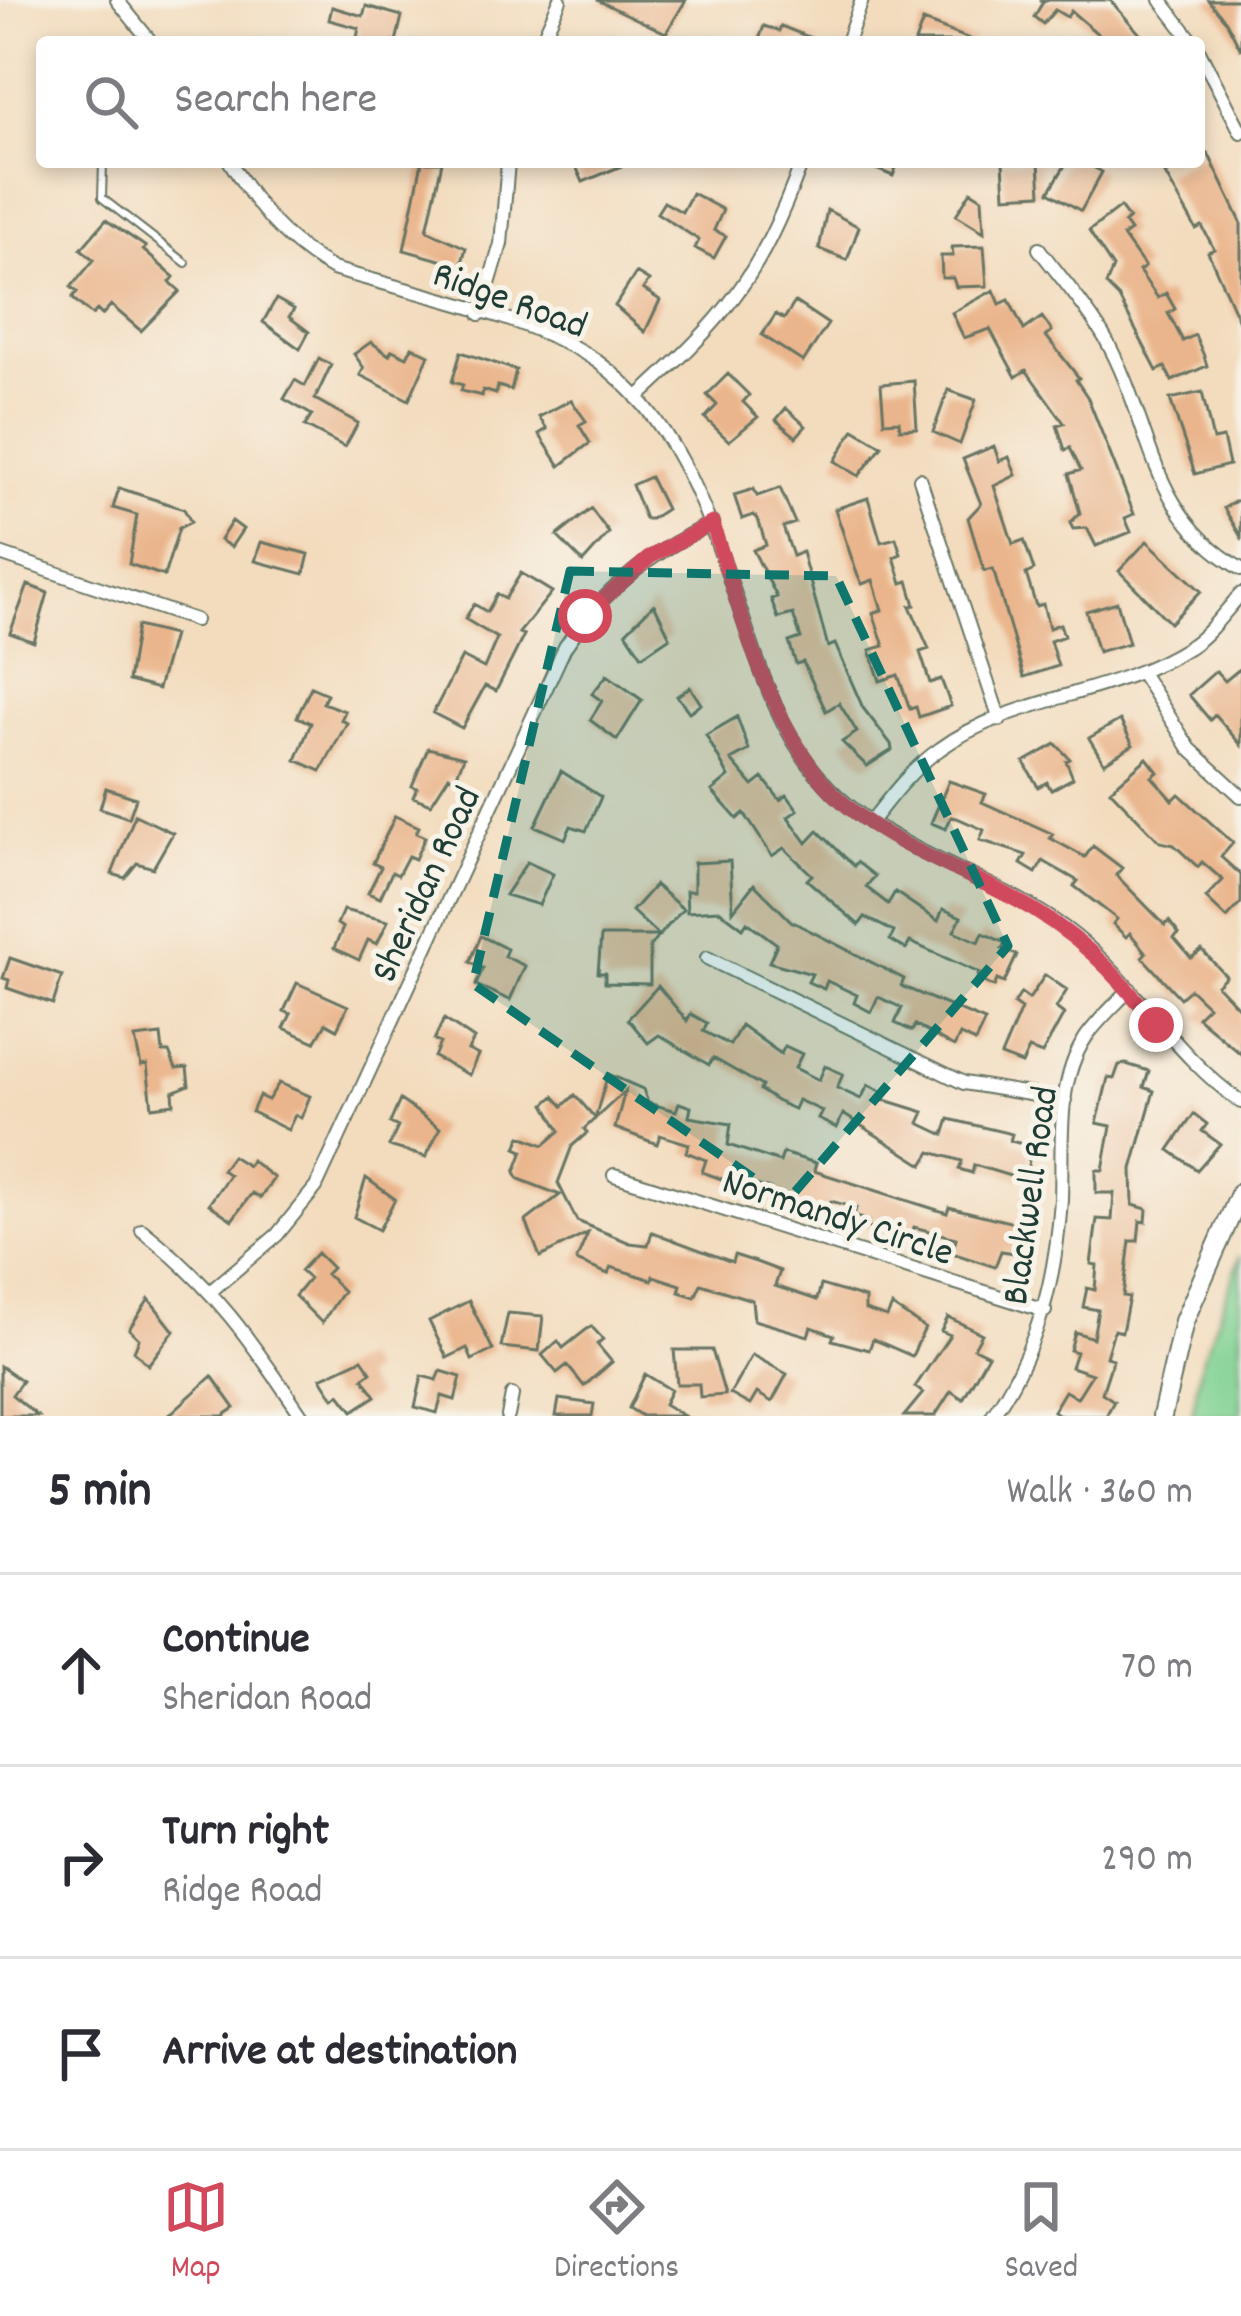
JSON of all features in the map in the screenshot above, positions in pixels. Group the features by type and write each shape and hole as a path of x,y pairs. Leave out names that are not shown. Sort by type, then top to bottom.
{"main road":[{"path":"1162,1416 1184,1321 1241,1192"}],"street":[{"path":"117,0 146,36"},
{"path":"544,36 560,0"},
{"path":"849,36 862,0"},
{"path":"1161,0 1188,36"},
{"path":"1205,63 1241,132"},
{"name":"Ridge Road","path":"234,168 258,209 305,254 333,269 551,337 582,353 638,398 680,457 712,523 783,721 820,779 870,823 1072,933 1130,989 1156,1025 1241,1102"},
{"path":"480,314 501,244 507,168"},
{"path":"638,398 740,296 764,255 800,168"},
{"path":"1039,249 1103,336 1136,404 1153,468 1175,512 1212,552 1241,569"},
{"path":"920,479 1000,720"},
{"name":"Sheridan Road","path":"211,1291 277,1235 316,1187 575,632 620,580 664,547 712,523"},
{"path":"0,554 195,620"},
{"path":"870,823 909,774 943,746 1000,720 1142,674 1195,644 1241,594"},
{"path":"1142,674 1190,749 1241,796"},
{"path":"707,958 929,1070 964,1083 1065,1100"},
{"name":"Blackwell Road","path":"992,1416 1018,1379 1045,1311 1060,1198 1065,1100 1083,1040 1130,989"},
{"name":"Normandy Circle","path":"614,1175 1045,1311"},
{"path":"142,1230 211,1291 301,1416"},
{"path":"508,1416 512,1395"}],"lane":[{"path":"103,168 102,198 186,263"}],"highlighted area":[{"path":"570,571 836,576 1008,946 787,1201 473,984"}],"green space":[{"path":"1241,1255 1241,1416 1192,1416 1201,1363"}],"building":[{"path":"597,0 686,0 666,33"},
{"path":"1039,0 1110,0 1142,36 1100,36 1071,11 1067,17 1055,10 1043,24 1034,17 1043,2"},
{"path":"1208,0 1241,0 1241,50 1226,21"},
{"path":"366,6 402,16 397,36 357,36 359,28 329,20 332,7 363,16"},
{"path":"923,21 962,36 917,36"},
{"path":"764,26 779,31 781,26 806,36 760,36"},
{"path":"1205,154 1241,222 1241,326 1208,252 1214,249 1202,226 1196,229 1165,174 1177,168 1205,168"},
{"path":"421,168 441,168 427,230 466,248 461,266 404,250"},
{"path":"577,168 617,168 583,182"},
{"path":"1003,168 1039,168 1041,194 1005,196"},
{"path":"1063,168 1102,172 1081,211 1049,192"},
{"path":"971,191 982,198 984,232 956,215"},
{"path":"692,193 723,210 714,230 726,236 714,258 695,248 699,240 657,213 664,202 682,212"},
{"path":"1120,207 1129,219 1124,223 1130,231 1123,236 1145,267 1139,271 1158,298 1166,293 1175,309 1168,313 1183,341 1195,335 1207,366 1172,381 1165,367 1157,371 1119,298 1106,285 1113,268 1089,231"},
{"path":"827,210 859,227 847,260 819,249"},
{"path":"106,220 146,247 143,250 174,277 170,282 180,291 141,331 111,305 102,315 97,310 92,315 72,298 77,292 71,287 94,260 81,249"},
{"path":"984,246 987,286 956,287 953,278 942,278 941,256 953,256 952,247"},
{"path":"636,273 649,281 643,289 660,300 645,332 615,306"},
{"path":"994,290 1000,304 1009,300 1024,330 1042,317 1052,331 1046,336 1079,378 1134,514 1125,518 1131,532 1096,546 1087,528 1073,529 1070,523 1080,513 1069,474 1081,470 1070,448 1065,450 1057,425 1064,423 1026,370 1016,377 990,329 964,338 952,313"},
{"path":"276,299 294,309 289,317 309,332 300,349 263,322"},
{"path":"795,302 828,324 803,362 762,335 776,314 784,319"},
{"path":"371,342 389,355 392,350 407,357 412,347 429,355 409,400 360,375 364,368 354,354"},
{"path":"461,352 516,370 511,390 498,386 496,394 483,390 482,396 461,391 463,385 452,382"},
{"path":"319,358 331,365 315,399 358,423 345,447 305,426 312,415 284,399 295,380 305,386"},
{"path":"728,374 749,395 743,402 758,417 729,441 705,418 717,405 707,395"},
{"path":"914,381 917,428 900,429 899,421 884,422 881,384"},
{"path":"948,390 976,400 960,444 933,432"},
{"path":"1202,392 1213,440 1223,438 1229,465 1195,474 1170,399"},
{"path":"571,400 586,421 579,425 590,443 560,466 539,434 547,429 539,417"},
{"path":"786,408 806,426 796,437 776,420"},
{"path":"854,429 882,446 859,476 835,461"},
{"path":"994,446 999,461 1009,457 1016,475 994,486 1013,544 1024,540 1034,570 1026,574 1036,606 1043,604 1049,628 1060,624 1064,636 1050,641 1058,666 1024,677 993,569 984,571 968,518 981,504 963,459"},
{"path":"650,477 666,509 645,519 632,485"},
{"path":"119,488 184,509 191,522 179,528 164,576 129,564 137,515 113,508"},
{"path":"780,488 795,523 783,527 793,556 802,552 828,647 835,644 863,708 891,744 892,750 867,766 842,742 857,732 839,703 826,711 803,662 796,664 789,642 801,638 793,614 778,618 771,599 777,597 753,550 766,545 758,519 754,515 742,519 734,495 754,489 757,496"},
{"path":"868,498 881,542 896,538 901,554 894,557 902,583 908,581 915,605 910,606 929,649 920,652 930,683 941,679 951,706 919,717 916,707 910,709 898,675 880,681 870,650 884,646 873,613 882,610 873,580 862,584 835,509"},
{"path":"1241,498 1241,537 1224,508"},
{"path":"591,509 609,533 583,562 557,536"},
{"path":"232,521 243,529 231,547 220,540"},
{"path":"1147,541 1201,591 1170,623 1119,571"},
{"path":"261,542 309,554 304,574 255,561"},
{"path":"521,573 552,592 519,633 524,635 496,691 485,686 462,728 433,713 462,657 484,668 497,638 465,619 474,604 487,612 497,594 505,599"},
{"path":"28,585 48,593 34,642 10,633"},
{"path":"1117,602 1129,643 1098,652 1086,611"},
{"path":"654,604 670,637 642,656 626,632"},
{"path":"137,626 173,635 158,689 128,681"},
{"path":"1241,668 1241,745 1215,715 1210,720 1189,695 1216,671 1225,681"},
{"path":"607,675 642,700 617,740 590,720 602,701 592,694"},
{"path":"311,687 327,694 323,703 345,711 341,720 347,723 321,771 296,760 311,723 297,717"},
{"path":"690,687 701,704 689,712 677,696"},
{"path":"737,717 749,750 731,760 753,786 763,778 780,800 787,795 798,810 788,817 807,843 818,831 854,866 857,862 875,876 866,887 888,904 895,892 938,921 943,909 961,917 954,931 979,942 983,933 1005,943 1002,949 1017,955 1004,983 997,980 994,987 977,979 979,973 910,942 906,949 890,940 894,932 865,917 859,925 807,880 812,875 784,848 772,856 744,813 737,819 712,791 729,777 706,735"},
{"path":"1120,720 1133,745 1104,763 1089,738"},
{"path":"1056,744 1070,759 1066,761 1073,778 1051,790 1047,782 1038,787 1024,762"},
{"path":"428,748 464,757 455,779 449,776 431,804 413,797 417,788 412,786"},
{"path":"1147,758 1158,772 1152,777 1173,800 1179,794 1233,843 1221,857 1241,875 1241,903 1227,918 1206,898 1223,880 1202,862 1198,867 1174,845 1160,842 1110,790"},
{"path":"561,771 601,797 586,831 571,826 565,839 535,826"},
{"path":"949,781 986,794 982,802 1053,834 1050,838 1085,857 1093,846 1122,868 1116,875 1165,925 1169,921 1179,934 1174,938 1191,958 1202,950 1226,976 1217,985 1241,1010 1241,1054 1197,1017 1208,1006 1190,989 1180,998 1142,957 1146,953 1130,933 1126,937 1113,924 1117,919 1074,886 1078,881 1043,861 1036,873 1021,864 1026,855 980,840 984,830 957,818 951,817 946,829 931,823"},
{"path":"106,788 136,798 129,818 100,808"},
{"path":"135,815 173,833 153,868 137,863 125,878 112,874"},
{"path":"395,816 419,827 416,833 425,837 415,859 408,856 398,875 392,872 380,898 368,893 381,867 373,863"},
{"path":"730,861 733,911 754,884 791,921 904,979 901,986 985,1021 975,1042 960,1035 954,1047 915,1025 912,1031 895,1023 902,1008 878,997 871,1012 854,1003 857,995 827,981 824,989 808,982 812,974 769,962 777,944 747,922 743,928 719,910 687,912 686,891 694,891 694,863"},
{"path":"527,862 553,874 539,905 505,895"},
{"path":"655,885 683,909 659,936 632,911"},
{"path":"343,910 388,921 377,944 368,940 359,960 334,948 343,928 337,924"},
{"path":"481,936 507,949 504,956 525,966 510,1000 476,985 483,968 470,962"},
{"path":"601,936 659,936 650,946 650,984 605,983 605,973 598,973"},
{"path":"10,958 62,976 53,1004 7,988 9,980 3,978"},
{"path":"1045,975 1067,990 1056,1008 1064,1014 1042,1054 1029,1049 1022,1064 1001,1056 1021,1009 1014,1004 1021,993 1029,999"},
{"path":"297,983 348,1006 337,1029 326,1023 315,1042 284,1028 291,1014 284,1011"},
{"path":"658,986 687,1021 691,1014 707,1023 703,1031 730,1045 741,1025 781,1054 785,1046 802,1054 795,1068 819,1080 825,1066 843,1074 837,1088 861,1099 868,1085 885,1093 882,1099 924,1112 919,1123 944,1135 949,1119 1012,1134 1010,1141 1031,1146 1027,1173 1021,1172 1020,1179 974,1165 972,1173 959,1169 962,1161 931,1152 923,1165 843,1114 837,1128 818,1119 822,1111 798,1100 794,1109 776,1101 760,1090 762,1086 713,1058 709,1065 659,1035 648,1043 628,1019"},
{"path":"444,1019 474,1039 468,1050 478,1055 469,1075 434,1057 440,1043 434,1040"},
{"path":"161,1035 163,1052 169,1052 176,1069 187,1068 189,1085 173,1092 174,1104 152,1107 147,1065 141,1066 135,1038"},
{"path":"1119,1065 1149,1071 1144,1087 1154,1091 1132,1169 1133,1205 1147,1209 1146,1222 1140,1221 1138,1241 1130,1241 1123,1296 1129,1297 1122,1332 1114,1330 1106,1357 1113,1359 1102,1393 1114,1401 1106,1416 1062,1416 1053,1411 1065,1391 1077,1398 1092,1374 1071,1367 1076,1352 1070,1350 1075,1332 1093,1338 1098,1310 1083,1307 1087,1288 1095,1290 1097,1265 1091,1264 1097,1219 1112,1220 1114,1193 1096,1193 1096,1170 1103,1170 1111,1126 1097,1123 1108,1078 1114,1079"},
{"path":"608,1074 643,1089 648,1103 676,1111 679,1103 691,1107 689,1117 731,1124 728,1145 780,1162 783,1153 816,1163 814,1171 947,1213 949,1207 1030,1227 1022,1254 1001,1251 995,1267 952,1253 956,1238 914,1227 910,1240 866,1227 868,1221 854,1216 856,1208 831,1201 827,1214 769,1194 770,1189 746,1182 744,1187 702,1172 706,1160 686,1152 689,1144 660,1135 657,1144 615,1128 625,1091 584,1129 587,1133 572,1146 558,1183 577,1221 630,1243 648,1245 652,1232 732,1262 734,1255 756,1262 780,1271 775,1286 817,1300 821,1285 865,1298 865,1310 887,1317 892,1306 925,1328 912,1356 873,1339 869,1350 832,1340 834,1335 811,1327 808,1336 754,1320 752,1300 701,1284 695,1297 679,1292 681,1285 653,1276 652,1280 611,1267 608,1274 576,1261 588,1233 540,1257 526,1221 560,1195 519,1179 515,1172 523,1151 516,1148 521,1136 544,1145 560,1131 545,1104 554,1096 563,1106 575,1095 595,1118"},
{"path":"279,1083 310,1096 301,1118 295,1115 288,1130 252,1112 259,1096 268,1100"},
{"path":"400,1100 440,1128 426,1157 389,1146 398,1127 390,1123"},
{"path":"1194,1114 1207,1124 1202,1131 1220,1144 1197,1170 1169,1150"},
{"path":"232,1156 248,1166 251,1160 274,1178 260,1198 252,1193 232,1220 209,1204 229,1175 222,1170"},
{"path":"366,1178 395,1199 379,1230 354,1217"},
{"path":"317,1253 332,1268 326,1274 343,1291 322,1323 295,1296 309,1279 300,1271"},
{"path":"149,1299 174,1331 148,1365 134,1351 139,1339 129,1329"},
{"path":"469,1301 493,1350 472,1360 467,1348 447,1358 429,1321"},
{"path":"508,1313 543,1316 539,1351 501,1347"},
{"path":"948,1317 982,1334 974,1348 988,1355 963,1399 951,1391 935,1416 904,1416 923,1393 915,1387 950,1335 941,1331"},
{"path":"591,1326 603,1339 597,1344 612,1362 584,1386 567,1365 557,1373 542,1355 558,1341 563,1348"},
{"path":"674,1350 712,1350 725,1395 700,1397 699,1384 677,1384"},
{"path":"752,1355 787,1374 772,1402 757,1393 750,1405 730,1394"},
{"path":"362,1359 371,1372 363,1378 376,1396 353,1411 340,1394 334,1398 321,1378"},
{"path":"0,1366 22,1381 12,1395 38,1416 0,1416"},
{"path":"441,1371 461,1377 455,1400 442,1396 437,1413 415,1407 422,1376 437,1380"},
{"path":"645,1374 671,1390 664,1404 684,1416 642,1416 629,1408"},
{"path":"212,1376 235,1408 223,1416 168,1416"},
{"path":"559,1399 594,1404 592,1416 556,1416"}],"route":[{"path":"585,616 650,557 712,523 765,683 820,779 901,844 1013,898 1072,933 1113,970 1156,1025"}]}
